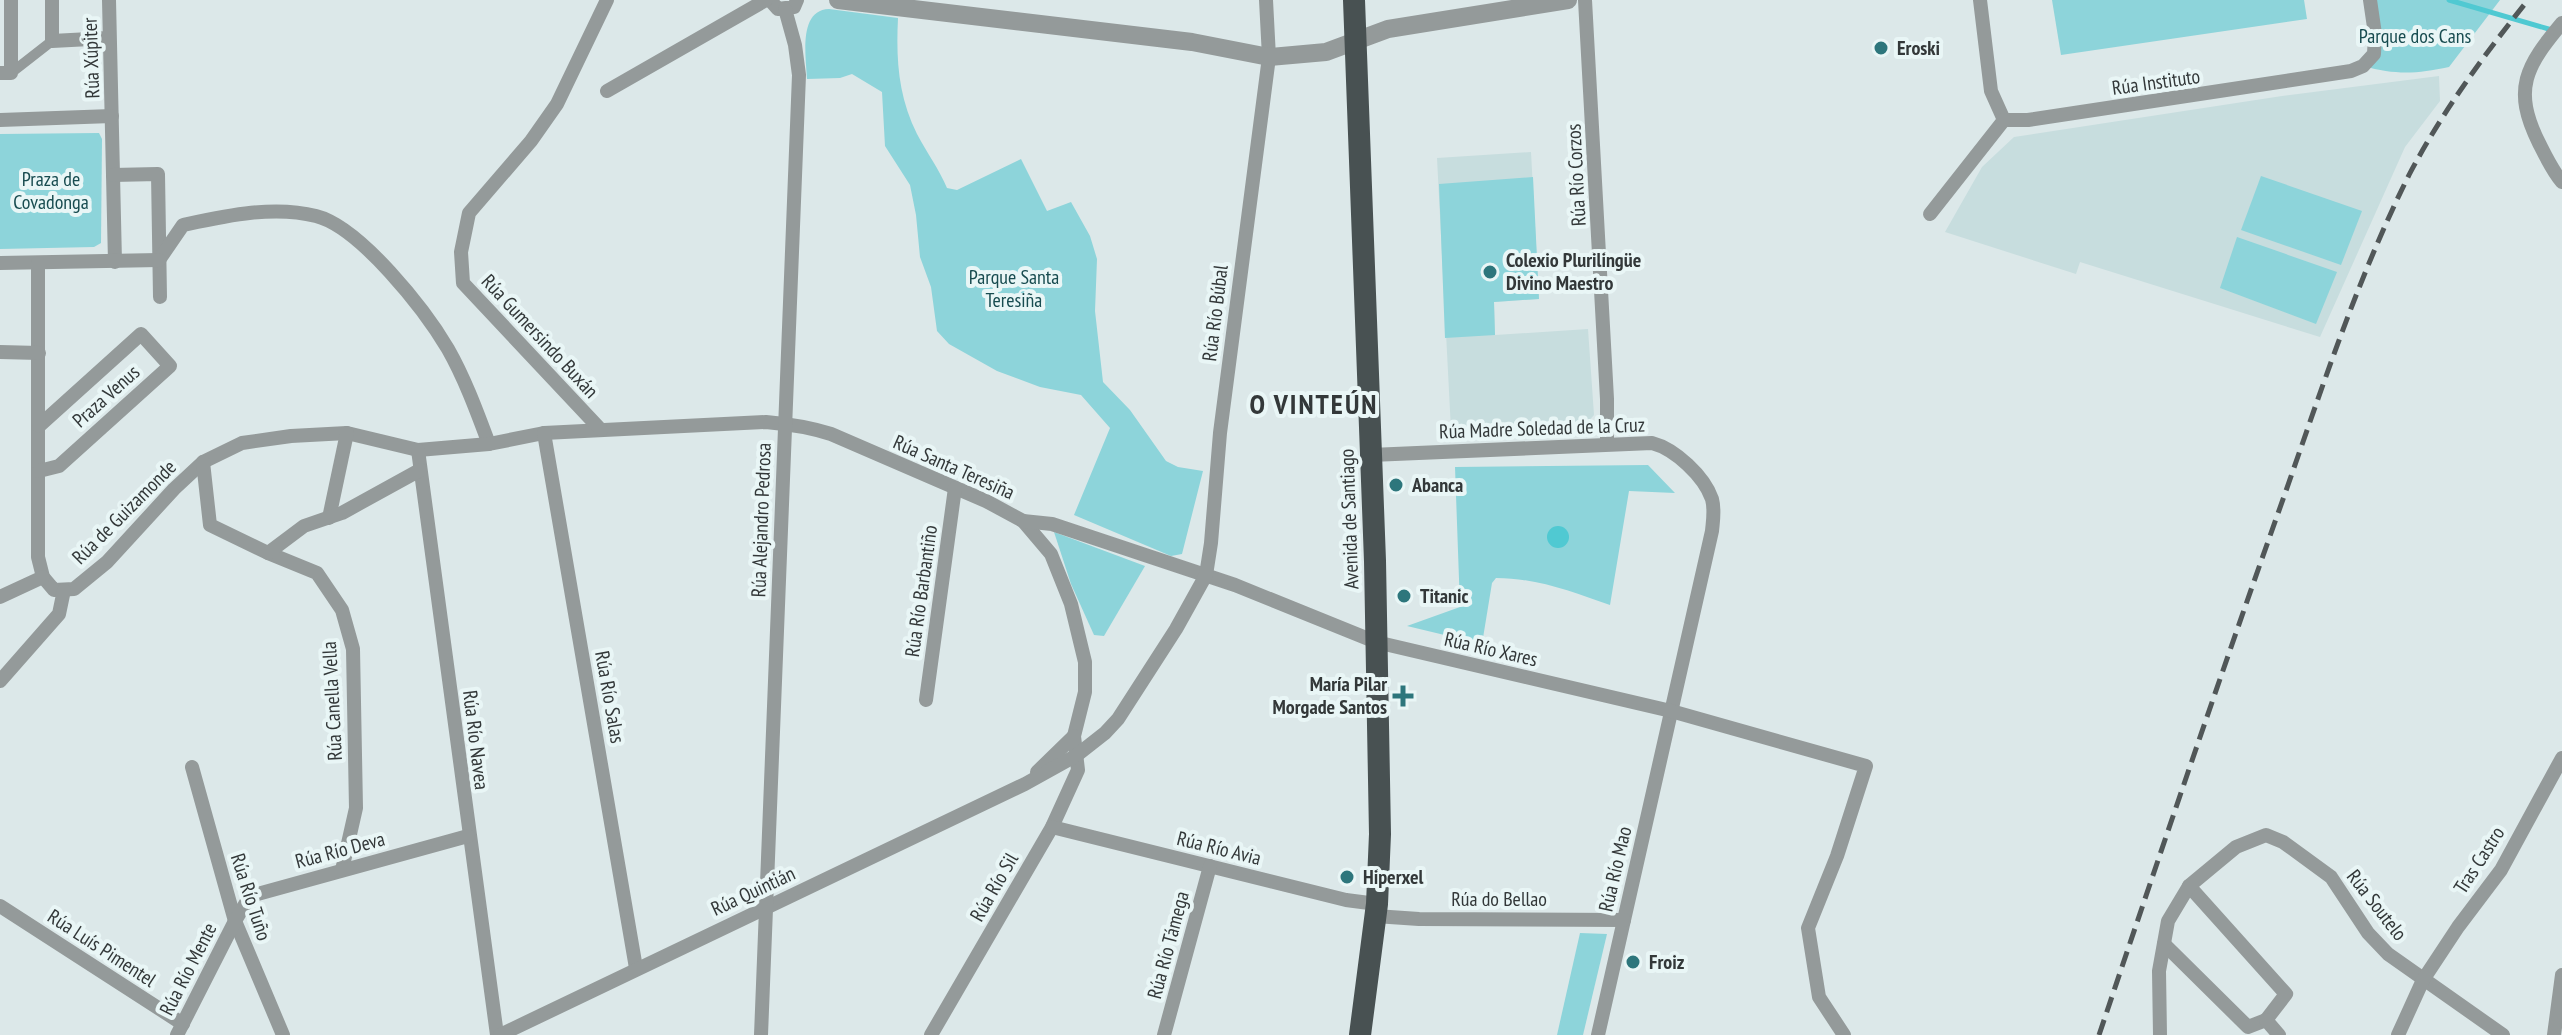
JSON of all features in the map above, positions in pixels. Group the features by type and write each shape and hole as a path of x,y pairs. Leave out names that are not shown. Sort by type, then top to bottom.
{"highway":[{"name":"Avenida de Santiago","path":"1354,0 1357,145 1371,455 1380,834 1376,910 1360,1035"}],"street":[{"path":"5,73 11,0"},
{"path":"52,0 52,41"},
{"name":"Rúa Xúpiter","path":"109,0 112,116"},
{"name":"Rúa Gumersindo Buxán","path":"601,430 463,283 461,252 469,213 531,141 557,104 607,0"},
{"path":"607,91 768,0 778,9 791,4"},
{"path":"838,0 1192,42 1269,57 1326,52 1388,29 1568,0"},
{"name":"Rúa Río Búbal","path":"1206,575 1220,433 1269,57 1266,0"},
{"name":"Rúa Río Corzos","path":"1585,0 1607,444"},
{"path":"1930,214 2004,120 1991,91 1980,0"},
{"name":"Rúa Instituto","path":"2004,120 2028,120 2351,71 2363,66 2374,54 2375,34 2370,0"},
{"name":"Rúa Alejandro Pedrosa","path":"761,1035 799,75 791,4"},
{"path":"2562,23 2536,54 2524,86 2528,121 2562,182"},
{"path":"5,73 52,41 109,38"},
{"path":"0,120 112,116 115,262"},
{"path":"113,175 158,174 160,297"},
{"path":"159,260 183,225 228,215 288,212 317,216 342,226 394,275 447,348 489,444"},
{"path":"0,263 159,260"},
{"name":"Rúa de Guizamonde","path":"38,263 38,557 43,577 54,590 74,589 107,562 203,462 242,443 347,433 418,450 489,444 544,433 766,422 785,424"},
{"name":"Praza Venus","path":"39,426 141,334 170,366 59,466 39,471"},
{"path":"0,352 39,353"},
{"name":"Rúa Santa Teresiña","path":"785,424 806,426 831,434 986,501 1023,521 1051,554 1071,604 1085,662 1085,692 1074,736"},
{"path":"329,518 347,433"},
{"name":"Rúa Río Salas","path":"544,433 636,968"},
{"name":"Rúa Madre Soledad de la Cruz","path":"1371,455 1639,442 1664,446 1688,466 1707,489 1714,509 1712,531 1671,711"},
{"name":"Rúa Río Navea","path":"418,450 468,836 498,1035"},
{"name":"Rúa Canella Vella","path":"203,462 210,525 317,573 342,610 353,649 356,808 342,870"},
{"path":"268,553 304,526 342,513 420,470"},
{"name":"Rúa Río Barbantiño","path":"926,700 955,488"},
{"name":"Rúa Río Xares","path":"1023,521 1052,524 1206,575 1376,642 1671,711 1866,766 1837,856 1808,928 1819,997 1844,1035"},
{"path":"1077,755 1105,733 1127,706 1206,575"},
{"path":"0,597 43,577"},
{"path":"0,681 59,614 64,590"},
{"name":"Rúa Río Mao","path":"1598,1035 1671,711"},
{"name":"Rúa Quintián","path":"1025,784 1074,736"},
{"name":"Rúa Río Sil","path":"931,1035 1052,827 1078,770 1074,736"},
{"name":"Rúa Quintián","path":"498,1035 1025,784 1077,755"},
{"name":"Tras Castro","path":"2398,1035 2423,980 2501,870 2562,758"},
{"name":"Rúa Río Tuño","path":"192,767 235,921 283,1035"},
{"name":"Rúa Río Avia","path":"1052,827 1376,910"},
{"name":"Rúa Soutelo","path":"2160,1035 2159,971 2168,921 2189,886 2236,847 2266,835 2283,842 2331,877 2368,933 2388,954 2423,980"},
{"name":"Rúa Río Deva","path":"235,921 250,896 468,836"},
{"name":"Rúa Río Támega","path":"1164,1035 1210,866"},
{"path":"2164,944 2248,1027 2266,1020 2286,994 2189,886"},
{"name":"Rúa Luís Pimentel","path":"0,906 180,1029"},
{"name":"Rúa do Bellao","path":"1376,910 1419,919 1624,920"},
{"name":"Rúa Río Mente","path":"180,1029 235,921"},
{"path":"2554,1035 2562,975"},
{"path":"2423,980 2503,1035"},
{"path":"2266,1020 2279,1035"}],"shaded area":[{"path":"2439,76 2440,101 2405,147 2320,337 2080,262 2076,274 1945,232 1982,167 2014,137 2282,96"},
{"name":"Colexio Plurilingüe Divino Maestro","path":"1531,152 1539,299 1494,302 1495,335 1588,329 1594,415 1586,424 1451,430 1437,158"},
{"path":"1558,526 1566,529 1569,537 1566,545 1558,548 1550,545 1547,537 1550,529"}],"green space":[{"path":"2052,0 2304,0 2307,19 2061,55"},
{"name":"Parque dos Cans","path":"2370,0 2500,0 2449,67 2406,72 2363,66 2374,54"},
{"name":"Parque Santa Teresiña","path":"829,9 898,18 898,63 906,106 917,134 947,188 957,190 1021,159 1047,211 1071,202 1090,236 1097,259 1095,311 1103,382 1130,410 1166,461 1178,467 1203,471 1182,554 1171,556 1074,515 1110,428 1081,395 1040,387 997,371 949,344 937,331 931,287 920,257 910,185 885,146 882,92 852,74 840,78 807,79 805,47 808,26 819,11"},
{"name":"Praza de Covadonga","path":"99,133 102,139 101,243 94,247 0,249 0,134"},
{"path":"2261,176 2362,211 2341,265 2241,230"},
{"path":"1533,177 1539,299 1494,302 1495,335 1445,338 1439,184"},
{"path":"2237,237 2337,272 2316,324 2220,288"},
{"path":"1648,465 1675,493 1629,491 1610,605 1540,583 1496,578 1492,583 1482,644 1407,626 1460,607 1455,467"},
{"path":"1054,532 1145,566 1104,636 1094,635 1071,584"},
{"path":"1580,933 1607,934 1583,1035 1557,1035"}],"waterway":[{"path":"2449,0 2552,30"}],"railway":[{"path":"2099,1035 2253,584 2337,345 2371,259 2409,175 2435,129 2528,0"}],"place":[{"name":"Eroski","path":"1881,48"},
{"name":"Colexio Plurilingüe Divino Maestro","path":"1490,272"},
{"name":"Abanca","path":"1396,485"},
{"name":"Titanic","path":"1404,596"},
{"name":"María Pilar Morgade Santos","path":"1403,696"},
{"name":"Hiperxel","path":"1347,877"},
{"name":"Froiz","path":"1633,962"}],"district":[{"name":"O VINTEÚN","path":"1314,404"}]}
